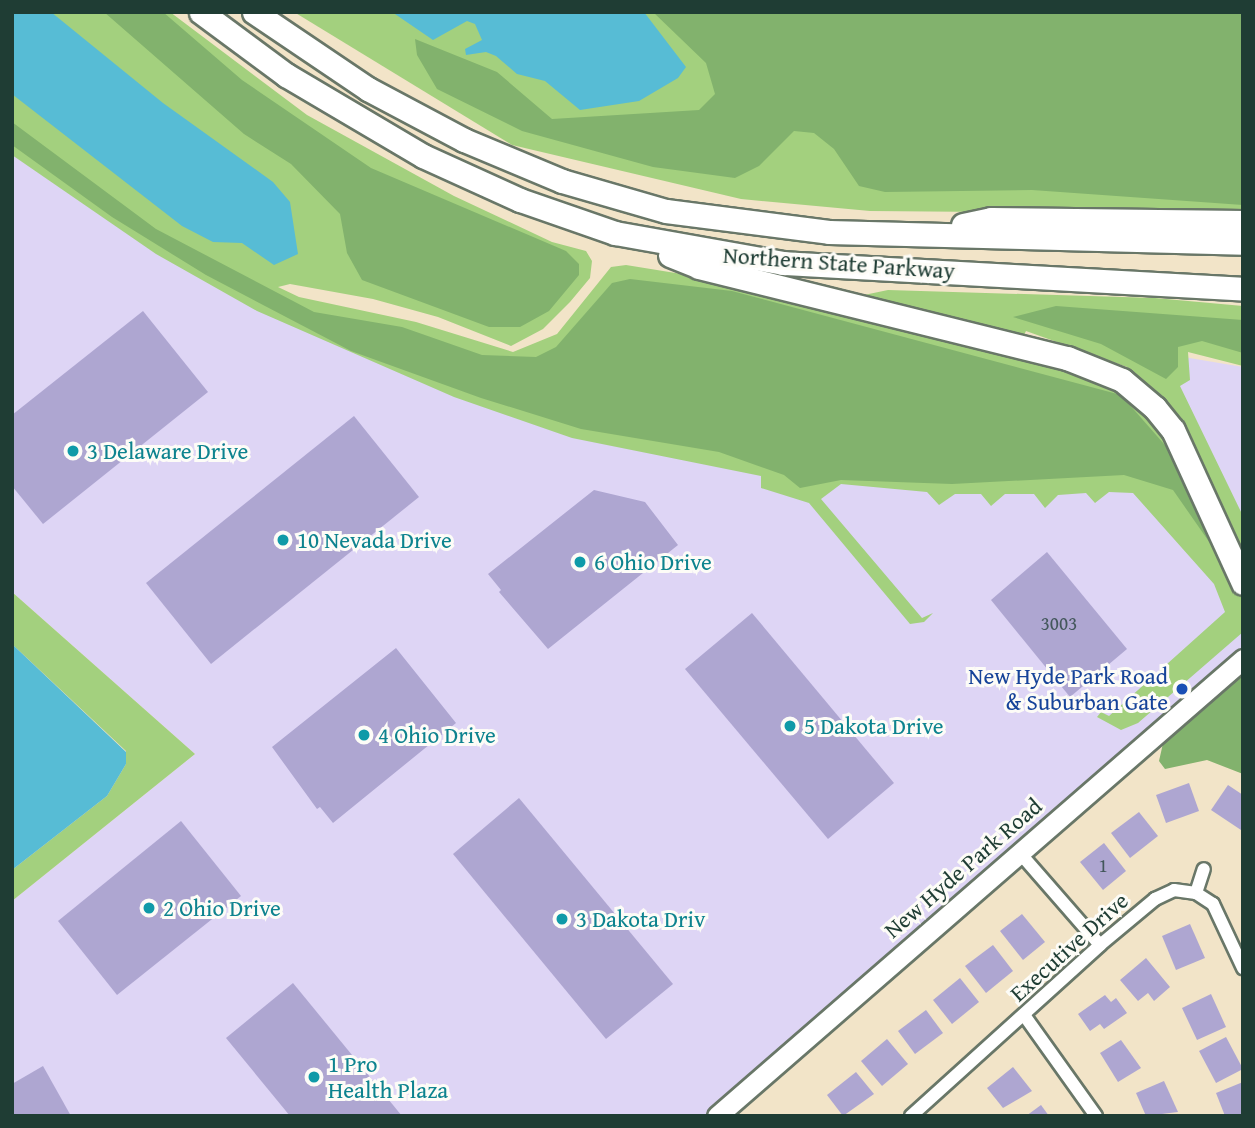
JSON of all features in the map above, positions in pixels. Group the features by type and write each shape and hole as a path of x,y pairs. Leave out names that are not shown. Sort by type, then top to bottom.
{"highway":[{"name":"Northern State Parkway","path":"201,12 308,89 423,156 520,200 615,233 783,263 1243,289"},
{"name":"Northern State Parkway","path":"254,12 321,60 414,115 562,181 666,211 720,221 829,232 1243,243"},
{"path":"914,234 992,219 1243,222"},
{"path":"615,233 699,267 1067,358 1122,380 1173,430 1243,583"}],"main road":[{"name":"New Hyde Park Road","path":"717,1116 1243,659"}],"street":[{"path":"1019,852 1100,945"},
{"path":"1204,869 1196,893 1218,910 1243,968"},
{"name":"Executive Drive","path":"911,1116 1100,945 1155,899 1174,890 1196,893"},
{"path":"1024,1014 1096,1116"}],"shaded area":[{"path":"12,140 263,287 684,434 1135,491 1243,586 1243,659 717,1116 12,1116 12,901 195,754 12,592"},
{"path":"1148,351 1243,367 1243,583"}],"green space":[{"path":"12,12 170,12 307,115 454,196 552,242 586,251 592,261 590,278 570,302 543,329 511,346 438,317 373,299 290,284 278,287 299,297 416,322 513,352 557,334 611,267 626,265 762,287 1108,378 1163,422 1231,567 1243,601 1243,632 1138,723 1121,730 1097,717 1101,712 1109,716 1225,612 1214,584 1133,493 1109,492 1095,503 1086,493 1058,495 1045,508 1034,494 1005,494 991,506 981,494 955,494 939,505 927,492 841,484 821,499 922,618 933,613 924,622 910,624 809,503 761,488 761,476 572,438 454,397 257,311 156,254 12,155"},
{"path":"104,12 163,12 242,80 371,168 566,251 579,264 579,275 549,311 520,327 489,327 362,280 347,253 340,214 291,164 244,134"},
{"path":"294,12 1243,12 1243,214 870,211 741,199 512,145"},
{"path":"653,12 1243,12 1243,205 1032,190 885,192 859,186 834,149 814,133 794,131 759,166 735,178 653,167 522,131 437,89 417,55 415,39 497,72 552,119 699,110 715,94 706,63"},
{"path":"12,122 156,229 314,312 402,327 482,355 536,357 556,347 612,283 630,279 732,291 1121,395 1171,452 1207,525 1212,546 1173,490 1124,475 952,484 841,480 800,488 784,475 719,452 581,429 481,398 351,351 206,275 112,217 12,145"},
{"path":"888,290 1155,298 1243,306 1243,366 1188,352 1190,380 1180,386 1243,516 1243,557 1184,430 1154,390 1127,367 1026,331 1023,337 864,295"},
{"path":"1056,306 1243,320 1243,353 1202,341 1178,347 1178,367 1166,379 1101,344 1013,317"},
{"path":"12,592 195,754 12,901 12,870 107,796 126,764 126,751 12,644"},
{"path":"1243,659 1243,774 1207,760 1165,769 1159,761 1164,739"}],"water":[{"path":"12,12 51,12 163,103 273,182 290,202 298,254 274,265 242,243 213,242 182,226 12,94"},
{"path":"392,12 644,12 686,67 678,78 639,101 580,110 545,81 517,74 496,56 486,52 466,55 465,49 482,40 475,24 467,21 433,40"},
{"path":"12,644 126,752 126,764 107,796 12,870"}],"building":[{"name":"3 Delaware Drive","path":"143,311 208,392 43,524 12,486 12,415"},
{"name":"10 Nevada Drive","path":"354,416 419,497 211,664 146,583"},
{"name":"6 Ohio Drive","path":"594,490 645,502 678,545 548,649 499,592 501,590 488,574"},
{"path":"1047,552 1127,649 1070,697 991,600"},
{"name":"5 Dakota Drive","path":"752,613 894,783 828,839 685,669"},
{"name":"4 Ohio Drive","path":"396,648 456,723 333,823 320,807 317,809 272,747"},
{"path":"1189,783 1199,811 1166,823 1156,795"},
{"path":"1228,785 1243,795 1241,830 1211,810"},
{"name":"3 Dakota Driv","path":"519,798 673,984 606,1039 453,854"},
{"path":"1139,812 1158,836 1130,858 1111,833"},
{"name":"2 Ohio Drive","path":"181,821 241,896 117,995 58,921"},
{"path":"1104,843 1126,871 1103,890 1080,862"},
{"path":"1022,914 1045,942 1023,960 1000,931"},
{"path":"1190,924 1205,958 1176,970 1162,936"},
{"path":"993,945 1013,971 986,993 965,966"},
{"path":"1146,958 1170,987 1154,1001 1148,993 1138,1001 1120,980"},
{"path":"960,978 979,1002 952,1024 933,1000"},
{"name":"1 Pro Health Plaza","path":"293,983 402,1116 290,1116 226,1038"},
{"path":"1211,994 1226,1027 1197,1040 1182,1008"},
{"path":"1105,995 1111,1002 1116,998 1127,1013 1104,1029 1100,1024 1090,1031 1078,1014"},
{"path":"926,1010 943,1033 915,1054 898,1031"},
{"path":"1226,1037 1243,1069 1216,1083 1199,1051"},
{"path":"887,1039 908,1064 882,1086 861,1061"},
{"path":"1121,1040 1141,1068 1118,1082 1100,1053"},
{"path":"43,1066 71,1116 12,1116 12,1084"},
{"path":"1013,1067 1032,1091 1003,1108 987,1088"},
{"path":"856,1072 874,1094 843,1116 827,1095"},
{"path":"1164,1081 1178,1112 1146,1116 1136,1093"},
{"path":"1243,1082 1243,1116 1225,1116 1216,1093"},
{"path":"1041,1105 1049,1116 1026,1116"}],"place":[{"name":"3 Delaware Drive","path":"73,451"},
{"name":"10 Nevada Drive","path":"283,540"},
{"name":"6 Ohio Drive","path":"580,562"},
{"name":"New Hyde Park Road & Suburban Gate","path":"1182,689"},
{"name":"5 Dakota Drive","path":"790,726"},
{"name":"4 Ohio Drive","path":"364,735"},
{"name":"2 Ohio Drive","path":"149,908"},
{"name":"3 Dakota Driv","path":"562,919"},
{"name":"1 Pro Health Plaza","path":"314,1077"}]}
